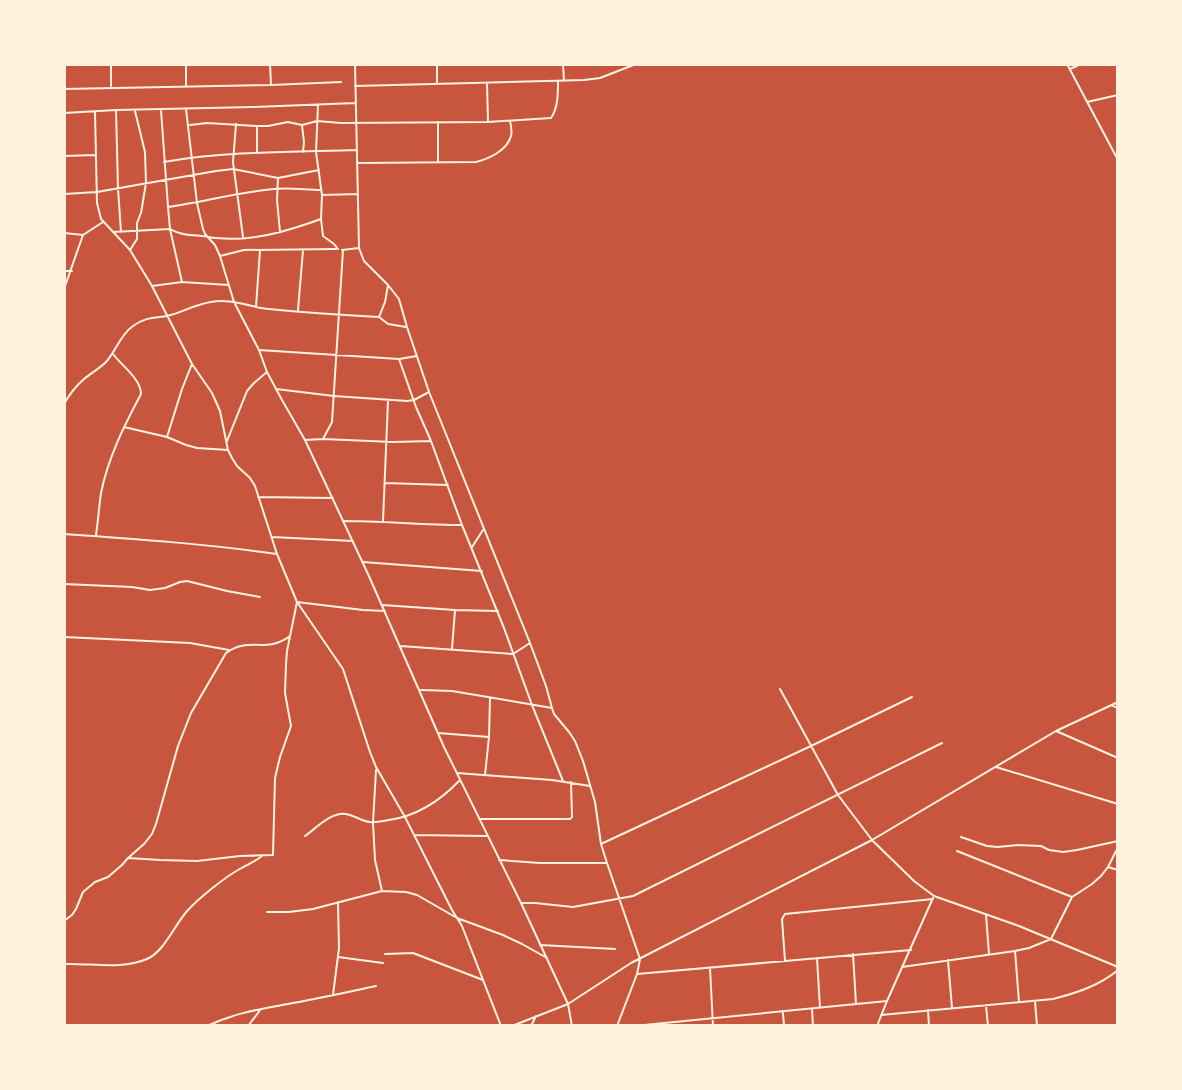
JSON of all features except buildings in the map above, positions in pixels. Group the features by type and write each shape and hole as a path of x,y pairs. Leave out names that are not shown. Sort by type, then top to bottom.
{"street":[{"path":"111,64 112,87"},
{"path":"186,64 186,86"},
{"path":"270,64 271,85"},
{"path":"355,64 359,248 364,261 399,299 429,392 530,644 554,714 575,741 591,786 601,844 640,959 637,974 617,1026"},
{"path":"437,64 438,84"},
{"path":"563,64 564,81"},
{"path":"355,86 564,81 600,78 636,64"},
{"path":"1067,64 1118,160"},
{"path":"1070,69 1081,64"},
{"path":"188,125 207,123 268,126 288,122 302,125 317,121 488,122 551,118 555,112 558,81"},
{"path":"64,89 340,82"},
{"path":"488,83 488,122"},
{"path":"1087,102 1118,95"},
{"path":"64,113 355,103"},
{"path":"318,105 316,152 322,195 323,236 338,249"},
{"path":"160,109 168,207 182,282"},
{"path":"186,109 197,203 203,230 215,244 234,302 259,350 267,372 305,440 344,521 438,733 547,958 568,1004 572,1026"},
{"path":"116,110 121,232"},
{"path":"130,250 136,243 137,223 146,183 145,152 135,110"},
{"path":"95,112 97,192 102,222 130,250 152,286 192,364 212,393 228,450 237,466 255,486 277,554 297,602 343,669 376,767 405,817 467,936 501,1026"},
{"path":"358,163 476,162 488,159 498,153 511,137 510,121"},
{"path":"438,122 438,163"},
{"path":"236,124 233,170 243,237"},
{"path":"302,125 303,152"},
{"path":"257,126 257,153"},
{"path":"164,162 191,157 233,154 357,150"},
{"path":"64,156 96,155"},
{"path":"64,194 97,192 216,171 233,170 278,178 319,170"},
{"path":"278,178 278,213 281,232"},
{"path":"168,207 278,189 321,190"},
{"path":"322,195 358,194"},
{"path":"113,232 171,229 178,233 217,238 261,236 321,219"},
{"path":"64,233 84,234 102,222"},
{"path":"64,289 84,234"},
{"path":"220,256 238,251 261,249 343,250 359,248"},
{"path":"256,307 261,249"},
{"path":"298,311 303,250"},
{"path":"323,439 332,422 343,250"},
{"path":"64,271 72,271"},
{"path":"152,286 182,282 229,285"},
{"path":"379,317 388,285"},
{"path":"64,405 76,387 113,354 129,328 154,316 168,316 211,301 338,315 379,317 388,324 407,327"},
{"path":"259,350 399,359 417,356"},
{"path":"96,535 101,493 113,453 142,390 113,354"},
{"path":"399,359 563,781"},
{"path":"167,437 192,364"},
{"path":"227,441 247,391 267,372"},
{"path":"276,389 388,401 414,400 429,392"},
{"path":"383,521 388,401"},
{"path":"124,427 167,437 197,448 228,450"},
{"path":"305,440 431,441"},
{"path":"385,483 448,485"},
{"path":"258,497 333,498"},
{"path":"344,521 462,525"},
{"path":"471,547 484,528"},
{"path":"64,534 215,546 277,554"},
{"path":"272,537 353,541"},
{"path":"363,562 482,571"},
{"path":"64,584 122,586 150,590 187,581 260,597"},
{"path":"297,602 385,611"},
{"path":"128,858 197,861 273,855 275,778 291,726 285,693 287,651 297,602"},
{"path":"382,605 498,611"},
{"path":"452,650 455,610"},
{"path":"64,921 72,915 83,892 88,887 116,871 152,834 178,746 191,713 226,653 246,644 266,646 275,644 290,636"},
{"path":"64,637 190,643 229,651"},
{"path":"400,646 513,654 530,644"},
{"path":"780,689 838,795 872,840 934,898"},
{"path":"420,690 452,691 552,708"},
{"path":"601,844 912,697"},
{"path":"485,775 490,698"},
{"path":"512,1026 568,1004 640,959 872,840 1056,731 1118,702"},
{"path":"1111,705 1118,708"},
{"path":"1056,731 1118,758"},
{"path":"438,733 489,737"},
{"path":"521,903 573,907 633,896 942,743"},
{"path":"376,767 373,823 375,860 382,891"},
{"path":"996,767 1118,804"},
{"path":"457,773 563,781 591,786"},
{"path":"305,837 329,818 342,813 373,823 405,817 438,800 460,780"},
{"path":"479,819 570,819 573,817 571,782"},
{"path":"414,835 488,836"},
{"path":"961,837 987,846 1041,846 1048,850 1063,852 1118,841"},
{"path":"902,967 1015,951 1051,939 1072,897 1101,876 1118,847"},
{"path":"957,851 1072,897"},
{"path":"64,964 124,965 149,958 156,954 189,909 222,881 262,856"},
{"path":"499,860 540,863 607,863"},
{"path":"1108,867 1118,870"},
{"path":"267,912 313,909 382,891 396,891 417,895 457,918 503,935 547,958"},
{"path":"877,1026 934,898"},
{"path":"784,961 782,919 785,914 934,898 986,914 1118,968 1108,978 1073,994 1053,999 881,1015"},
{"path":"333,995 338,957 338,902"},
{"path":"986,914 989,954"},
{"path":"540,945 615,949"},
{"path":"637,974 911,950"},
{"path":"1015,951 1019,1002"},
{"path":"385,954 413,953 483,980"},
{"path":"853,954 856,1004"},
{"path":"338,957 383,963"},
{"path":"817,958 820,1008"},
{"path":"948,960 952,1008"},
{"path":"710,968 712,1026"},
{"path":"207,1026 221,1019 263,1007 376,986"},
{"path":"634,1026 887,1001"},
{"path":"1035,1001 1036,1026"},
{"path":"986,1005 988,1026"},
{"path":"248,1026 263,1007"},
{"path":"812,1009 813,1026"},
{"path":"928,1010 929,1026"},
{"path":"783,1012 784,1026"},
{"path":"531,1026 536,1016"}]}
